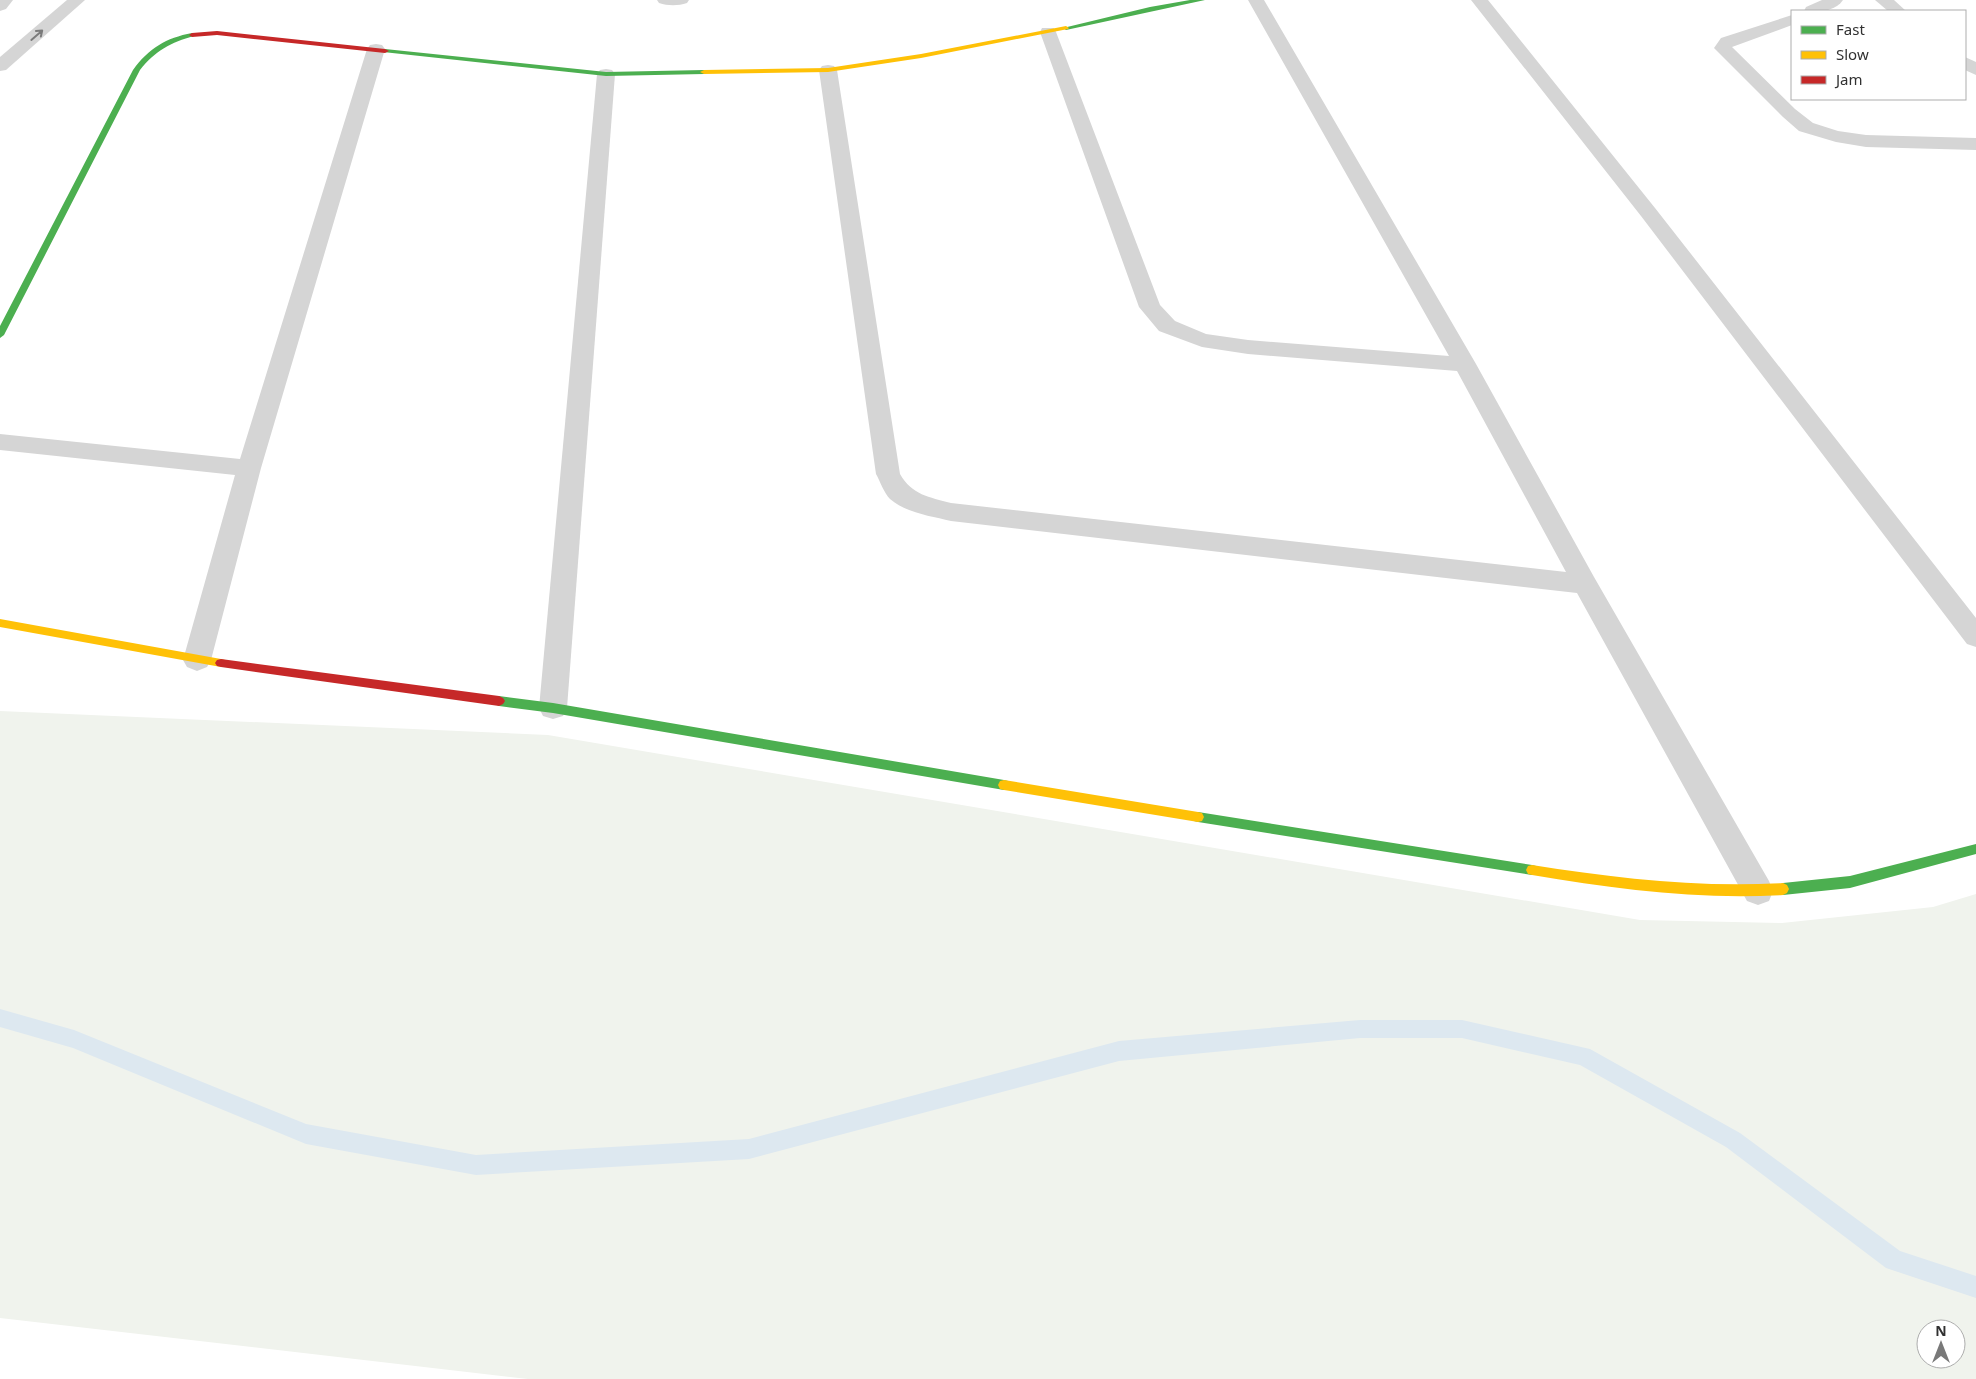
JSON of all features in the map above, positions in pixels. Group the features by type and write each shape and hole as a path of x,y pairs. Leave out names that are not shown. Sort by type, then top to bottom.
{"street":[{"path":"0,6 5,0"},
{"path":"0,66 77,0"},
{"path":"665,0 681,0"},
{"path":"0,336 103,134 145,58 156,48 171,40 194,34 217,33 606,74 828,70 921,56 1202,0"},
{"path":"1256,0 1465,364 1585,584 1758,891"},
{"path":"1479,0 1648,212 1976,637"},
{"path":"1814,10 1835,0"},
{"path":"1883,0 1897,10"},
{"path":"1791,20 1727,42 1723,48 1789,113 1806,127 1836,136 1866,141 1976,144"},
{"path":"1048,32 1150,307 1167,326 1202,340 1248,347 1465,364"},
{"path":"197,660 249,468 376,49"},
{"path":"828,70 888,474 898,492 917,503 952,512 1585,584"},
{"path":"553,708 606,74"},
{"path":"0,442 249,468"},
{"path":"0,623 197,660 553,708 1155,810 1562,875 1665,887 1758,891 1850,882 1976,849"}],"shaded area":[{"path":"0,711 548,735 1640,920 1782,923 1933,907 1976,894 1976,1379 528,1379 0,1318"}],"waterway":[{"path":"0,1018 74,1039 306,1134 476,1165 749,1149 1119,1051 1360,1029 1462,1029 1583,1056 1733,1140 1894,1260 1976,1287"}],"traffic: fast":[{"path":"1066,28 1150,9 1202,0"},
{"path":"0,335 137,70 148,56 160,46 175,39 192,35"},
{"path":"385,51 606,74 704,72"},
{"path":"499,701 553,708 1004,785"},
{"path":"1198,817 1532,870"},
{"path":"1783,889 1850,882 1976,849"}],"traffic: slow":[{"path":"704,72 828,70 921,56 1066,28"},
{"path":"0,623 221,663"},
{"path":"1004,785 1198,817"},
{"path":"1532,870 1658,887 1722,891 1783,889"}],"traffic: jam":[{"path":"192,35 217,33 385,51"},
{"path":"221,663 499,701"}]}
